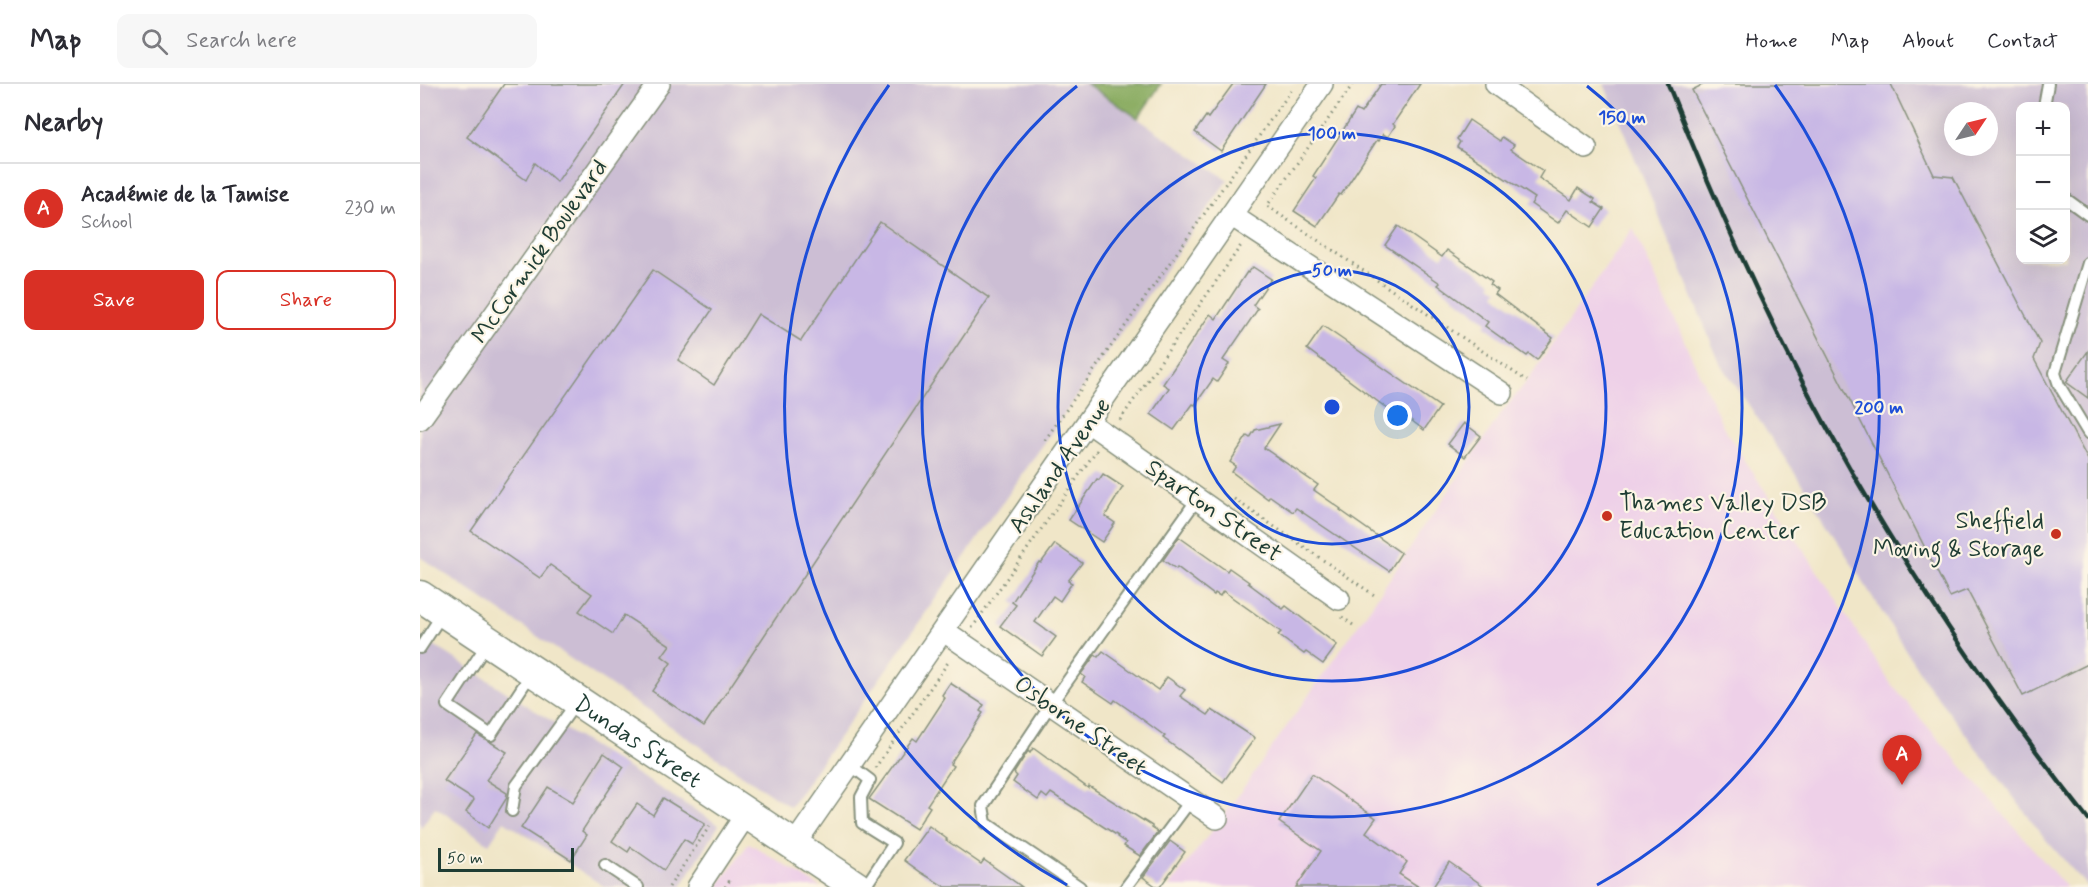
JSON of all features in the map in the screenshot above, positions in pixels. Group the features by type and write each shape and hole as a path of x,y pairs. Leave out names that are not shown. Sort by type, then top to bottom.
{"main road":[{"name":"Dundas Street","path":"432,604 857,887"}],"street":[{"name":"McCormick Boulevard","path":"420,419 659,84"},
{"name":"Ashland Avenue","path":"794,845 1322,84"},
{"path":"1496,84 1586,148"},
{"path":"1231,215 1502,393"},
{"name":"Sparton Street","path":"1088,422 1339,598"},
{"name":"Osborne Street","path":"944,631 1217,819"},
{"path":"698,887 747,813"}],"lane":[{"path":"2045,102 2048,84"},
{"path":"2070,202 2088,215"},
{"path":"2088,263 2055,373 2059,385 2088,433"},
{"path":"1080,887 986,823 983,806 1051,704 1198,498"},
{"path":"420,648 432,604"},
{"path":"488,641 447,705 491,735 533,671"},
{"path":"512,811 516,786 578,701"},
{"path":"850,765 870,780 861,797 862,823 894,843 865,887"},
{"path":"1126,887 1191,800"},
{"path":"605,864 638,887"}],"path":[{"path":"1044,440 1296,84"},
{"path":"1353,84 1267,206 1527,381"},
{"path":"1129,426 1119,420 1243,243"},
{"path":"969,632 1096,451 1105,458"},
{"path":"1234,499 1377,597"},
{"path":"875,769 949,661"},
{"path":"669,887 711,824"},
{"path":"725,887 730,880"}],"shaded area":[{"path":"420,84 1087,84 1228,180 790,807 420,557"},
{"path":"1604,84 2088,84 2088,887 2047,841 1925,681 1802,484 1719,361"},
{"name":"Thames Valley DSB Education Center","path":"1633,228 1724,428 1891,684 2066,887 1169,887 1230,807 1372,605 1500,415 1527,381"},
{"path":"420,636 719,825 681,887 605,887 504,821 489,844 435,807 420,829"},
{"path":"749,843 820,887 717,887"}],"green space":[{"path":"1087,84 1161,84 1138,118"}],"building":[{"path":"504,84 625,84 557,182 535,163 526,180 467,137"},
{"path":"1233,84 1266,84 1221,151 1195,132"},
{"path":"1381,84 1420,84 1393,124 1395,126 1388,137 1383,134 1379,141 1377,140 1341,195 1339,194 1317,226 1294,211 1316,178 1313,176 1356,110 1361,113"},
{"path":"1704,84 1891,84 1934,175 1953,177 2040,343 2034,359 2088,460 2088,664 2023,696 1967,590 1950,597 1692,90"},
{"path":"1469,120 1500,141 1502,137 1514,145 1511,149 1543,171 1539,178 1571,200 1578,188 1595,199 1593,202 1604,209 1592,227 1567,210 1558,223 1531,204 1535,198 1457,147 1460,142 1457,139"},
{"path":"880,222 989,298 704,726 652,691 671,663 662,656 670,645 624,615 613,634 579,611 592,594 550,565 540,578 471,531 653,270 712,310 678,360 714,385 758,314 801,341"},
{"path":"1398,226 1442,257 1447,250 1492,282 1490,285 1498,290 1495,294 1553,338 1537,360 1529,354 1527,356 1485,326 1488,322 1438,285 1440,283 1385,245"},
{"path":"1253,267 1271,279 1253,305 1258,309 1223,360 1229,364 1217,382 1213,379 1174,430 1151,414 1169,388 1163,384 1210,314 1216,319 1247,272"},
{"path":"1323,326 1440,407 1424,430 1399,411 1396,415 1307,349"},
{"path":"2088,351 2088,398 2066,382"},
{"path":"1464,423 1481,436 1465,457 1448,444"},
{"path":"1280,424 1264,448 1318,485 1314,490 1401,553 1389,571 1296,508 1293,512 1270,496 1268,499 1232,472 1236,466 1230,462 1247,436 1250,438 1255,430"},
{"path":"1103,474 1123,487 1105,516 1115,523 1102,542 1069,520 1097,479 1099,480"},
{"path":"1179,537 1227,571 1229,568 1283,609 1286,606 1337,645 1323,664 1306,652 1304,654 1278,635 1281,632 1223,591 1220,596 1215,593 1214,595 1177,567 1176,569 1163,560"},
{"path":"1055,544 1082,563 1068,581 1072,583 1060,601 1053,596 1035,622 1056,637 1042,656 1000,626 1016,605 1012,602 1039,562 1041,563"},
{"path":"1103,651 1158,690 1167,677 1185,690 1180,696 1208,715 1212,710 1255,738 1223,782 1163,738 1165,736 1131,711 1115,700 1113,703 1082,682 1085,677 1081,674 1095,655 1098,657"},
{"path":"950,683 984,705 980,711 983,713 950,764 953,766 927,805 930,807 916,829 869,799 913,738 917,741 945,698 942,695"},
{"path":"477,734 507,752 486,780 507,793 506,799 488,828 466,812 474,800 444,781"},
{"path":"1033,748 1088,788 1089,786 1158,832 1140,856 1124,846 1126,843 1118,836 1051,793 1047,798 1042,794 1038,800 1013,782 1017,776 1014,773 1028,751 1030,753"},
{"path":"604,753 624,767 582,831 587,835 571,860 521,828 548,787 573,802"},
{"path":"1312,774 1376,818 1366,832 1407,862 1399,874 1419,887 1296,887 1321,851 1279,822"},
{"path":"663,798 705,824 692,844 684,839 664,870 631,847 628,852 612,841 637,804 653,815"},
{"path":"929,826 981,864 984,860 1022,887 945,887 922,873 904,860"},
{"path":"1170,841 1185,852 1160,887 1157,887 1143,877"},
{"path":"1449,862 1485,887 1433,887"}],"railway":[{"path":"1668,84 1750,275 1780,338 1847,464 1961,646 2002,705 2088,819"}],"place":[{"name":"Thames Valley DSB Education Center","path":"1607,516"},
{"name":"Sheffield Moving & Storage","path":"2056,534"},
{"name":"Académie de la Tamise","path":"1902,785"}]}
